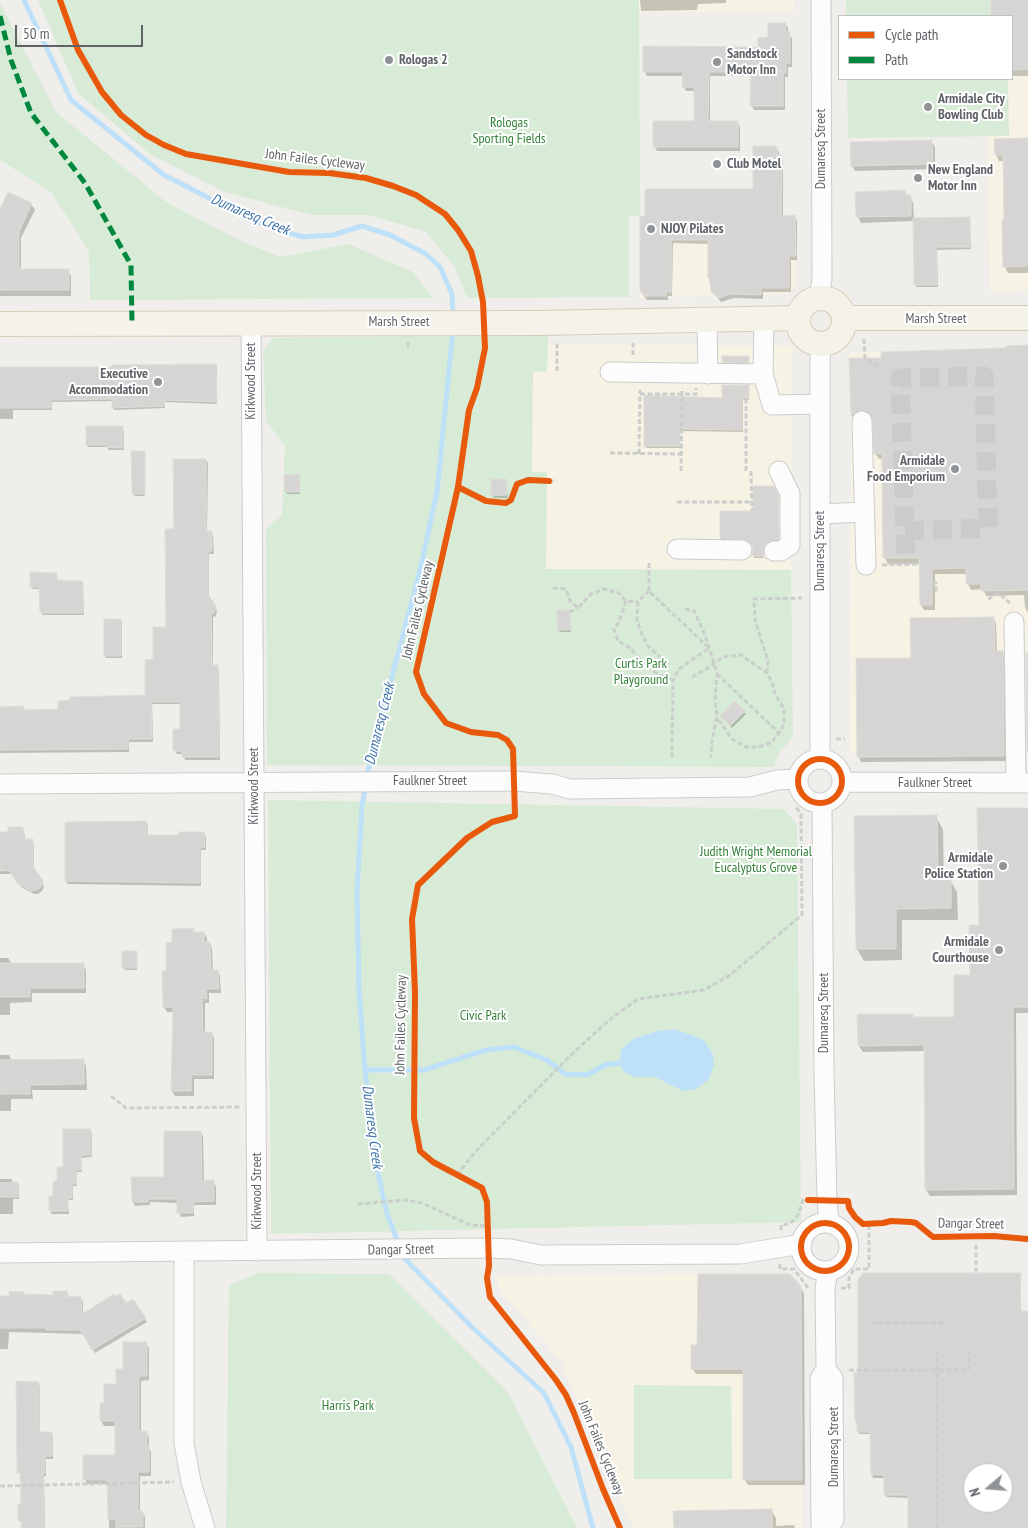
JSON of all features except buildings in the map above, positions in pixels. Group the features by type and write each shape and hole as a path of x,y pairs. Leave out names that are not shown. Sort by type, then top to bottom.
{"main road":[{"path":"819,297 833,300 842,311 844,318 842,331 839,336 828,343 821,344 806,339 798,326 800,312 807,302 819,297"},
{"name":"Marsh Street","path":"0,324 410,322 549,330 707,320 798,318"},
{"name":"Marsh Street","path":"844,318 1028,318"}],"street":[{"name":"Dumaresq Street","path":"819,297 822,279 820,0"},
{"path":"707,320 708,374"},
{"path":"764,320 763,374 772,405 820,404"},
{"name":"Kirkwood Street","path":"251,322 257,1250"},
{"name":"Dumaresq Street","path":"820,758 821,344"},
{"path":"610,372 763,374"},
{"path":"862,421 866,565"},
{"path":"677,549 781,550 790,545 790,494 779,471"},
{"path":"820,514 865,512"},
{"path":"1016,616 1022,783"},
{"path":"820,758 830,760 836,765 841,773 842,782 836,797 822,803 813,802 805,797 800,789 798,779 800,771 805,765 812,760 820,758"},
{"name":"Faulkner Street","path":"0,784 514,781 552,784 570,789 750,787 777,780 798,779"},
{"name":"Faulkner Street","path":"842,782 1022,783"},
{"name":"Dumaresq Street","path":"822,803 817,1200 828,1222"},
{"path":"828,1222 837,1225 844,1231 850,1248 848,1256 843,1263 828,1271 817,1269 808,1263 802,1255 802,1244 804,1235 810,1227 828,1222"},
{"name":"Dangar Street","path":"0,1253 488,1248 511,1249 542,1255 740,1254 802,1244"},
{"path":"184,1251 184,1443 191,1482 205,1528"},
{"name":"Dumaresq Street","path":"821,1528 820,1379 826,1369 825,1288 828,1271"},
{"name":"Dumaresq Street","path":"826,1369 833,1378 834,1528"}],"path":[{"path":"549,330 557,371"},
{"path":"864,339 865,358 881,368"},
{"path":"633,343 633,361"},
{"path":"681,471 682,373"},
{"path":"639,454 642,444 640,387"},
{"path":"640,394 687,394"},
{"path":"746,398 746,471"},
{"path":"610,453 681,454"},
{"path":"752,471 752,511"},
{"path":"546,481 557,481"},
{"path":"677,502 752,502"},
{"path":"649,562 649,591 638,602 637,619 648,646 663,660"},
{"path":"932,583 936,583 936,594"},
{"path":"553,588 566,588 570,601 578,608"},
{"path":"570,612 578,608 591,594 604,589 618,593 626,602 638,602"},
{"path":"649,591 709,648"},
{"path":"988,599 999,593 1016,616"},
{"path":"767,673 768,661 755,620 754,599 802,598"},
{"path":"626,602 614,629 618,640 629,647 646,666 659,675 673,680"},
{"path":"685,609 694,611 717,673 716,717 711,757"},
{"path":"672,758 673,680 679,668 709,648"},
{"path":"692,677 723,657 741,655 767,673 775,694 784,709 784,724 780,733 772,742 759,747 746,746 732,739 716,717"},
{"path":"717,673 780,733"},
{"path":"836,739 844,739"},
{"path":"457,1175 475,1152 546,1079 608,1021 638,999 704,990 730,975 802,915 801,814 795,806"},
{"path":"111,1096 126,1108 245,1107"},
{"path":"449,1170 465,1179"},
{"path":"358,1204 406,1200 422,1203 470,1225 487,1226"},
{"path":"781,1234 781,1225 789,1224 795,1219 799,1214 803,1200 817,1200"},
{"path":"487,1218 488,1248"},
{"path":"841,1288 849,1288 849,1277 854,1269 869,1269 869,1224"},
{"path":"976,1245 976,1273"},
{"path":"780,1263 780,1270 794,1269 806,1288 813,1288"},
{"path":"871,1323 947,1323"},
{"path":"937,1352 937,1528"},
{"path":"849,1370 969,1370 969,1352"},
{"path":"0,1486 181,1482"}],"shaded area":[{"path":"639,0 794,0 794,12 639,12"},
{"path":"1028,69 1028,290 990,291 988,136 1009,136 1008,80 1013,80 1013,70"},
{"path":"795,215 796,286 788,294 640,298 640,216"},
{"path":"547,344 792,346 791,570 546,569 547,472 532,472 533,371 547,371"},
{"path":"1028,345 1028,756 857,757 850,751 851,416 849,353 1005,348 1006,346"},
{"path":"790,1274 801,1286 802,1528 634,1528 564,1370 564,1364 498,1287 498,1275"}],"green space":[{"name":"Rologas Sporting Fields","path":"38,0 639,0 640,216 629,216 629,297 467,298 455,267 426,232 369,215 312,215 225,192 150,154 78,93"},
{"name":"Armidale City Bowling Club","path":"846,0 1028,0 1028,69 1013,70 1013,15 846,15"},
{"path":"0,3 56,112 166,202 237,239 280,257 348,244 413,272 433,298 90,300 89,251 51,192 0,160"},
{"name":"Armidale City Bowling Club","path":"847,80 1008,80 1009,136 848,138"},
{"name":"Curtis Park Playground","path":"548,334 547,371 533,372 532,472 547,472 546,569 791,570 793,736 779,752 774,767 267,765 266,529 282,515 285,446 266,421 263,351 273,338"},
{"name":"Civic Park","path":"268,800 784,809 797,824 801,1222 271,1234"},
{"name":"Harris Park","path":"258,1273 389,1274 508,1392 577,1528 226,1528 229,1285"},
{"path":"634,1385 731,1386 732,1479 634,1479"}],"water":[{"path":"675,1029 704,1040 713,1054 714,1065 709,1079 696,1089 683,1091 655,1077 635,1077 624,1072 619,1063 621,1050 633,1039 658,1031"}],"waterway":[{"name":"Dumaresq Creek","path":"24,0 71,100 164,175 246,217 275,229 303,237 333,235 362,226 390,235 426,254 440,267 452,294 453,317"},
{"name":"Dumaresq Creek","path":"367,777 372,751 419,575 437,492 453,330"},
{"name":"Dumaresq Creek","path":"366,786 362,805 357,892 359,990 365,1070 377,1168 387,1214 399,1245"},
{"path":"365,1070 424,1070 486,1050 514,1047 547,1060 565,1074 587,1075 605,1065 619,1063"},
{"name":"Dumaresq Creek","path":"402,1253 404,1258 474,1329 544,1393 571,1447 593,1528"}],"tunnel":[{"path":"905,531 988,528 984,376 900,378 906,564"}],"marked path":[{"path":"0,16 11,60 31,113 85,183 131,265 132,324"}],"cycle path":[{"name":"John Failes Cycleway","path":"60,0 78,50 102,92 121,115 146,135 186,154 289,172 329,173 366,178 393,186 416,195 445,214 471,251 483,302 485,348 477,388 469,410 458,487 416,672 424,694 446,723 471,732 498,735 507,740 513,749 515,816 492,822 467,838 418,885 412,919 415,992 414,1118 420,1151 433,1162 482,1188 487,1202 489,1266 487,1278 490,1297 566,1395 620,1528"},
{"path":"458,487 486,501 506,503 511,500 517,484 528,480 549,481"},
{"path":"816,759 824,759 836,765 842,781 836,797 824,803 816,803 804,797 798,785 798,777 804,765 816,759"},
{"path":"808,1200 848,1201 849,1208 863,1224 891,1221 911,1222 916,1223 933,1237 993,1236 1028,1239"},
{"path":"820,1223 830,1223 842,1230 849,1242 849,1247 849,1252 842,1264 830,1271 820,1271 812,1267 805,1260 801,1252 801,1242 805,1234 812,1227 820,1223"}],"place":[{"name":"Rologas 2","path":"389,60"},
{"name":"Sandstock Motor Inn","path":"717,62"},
{"name":"Armidale City Bowling Club","path":"928,107"},
{"name":"Club Motel","path":"717,164"},
{"name":"New England Motor Inn","path":"918,178"},
{"name":"NJOY Pilates","path":"651,229"},
{"name":"Executive Accommodation","path":"158,382"},
{"name":"Armidale Food Emporium","path":"955,469"},
{"name":"Armidale Police Station","path":"1003,866"},
{"name":"Armidale Courthouse","path":"999,950"}],"park label":[{"name":"Judith Wright Memorial Eucalyptus Grove","path":"756,860"}]}
